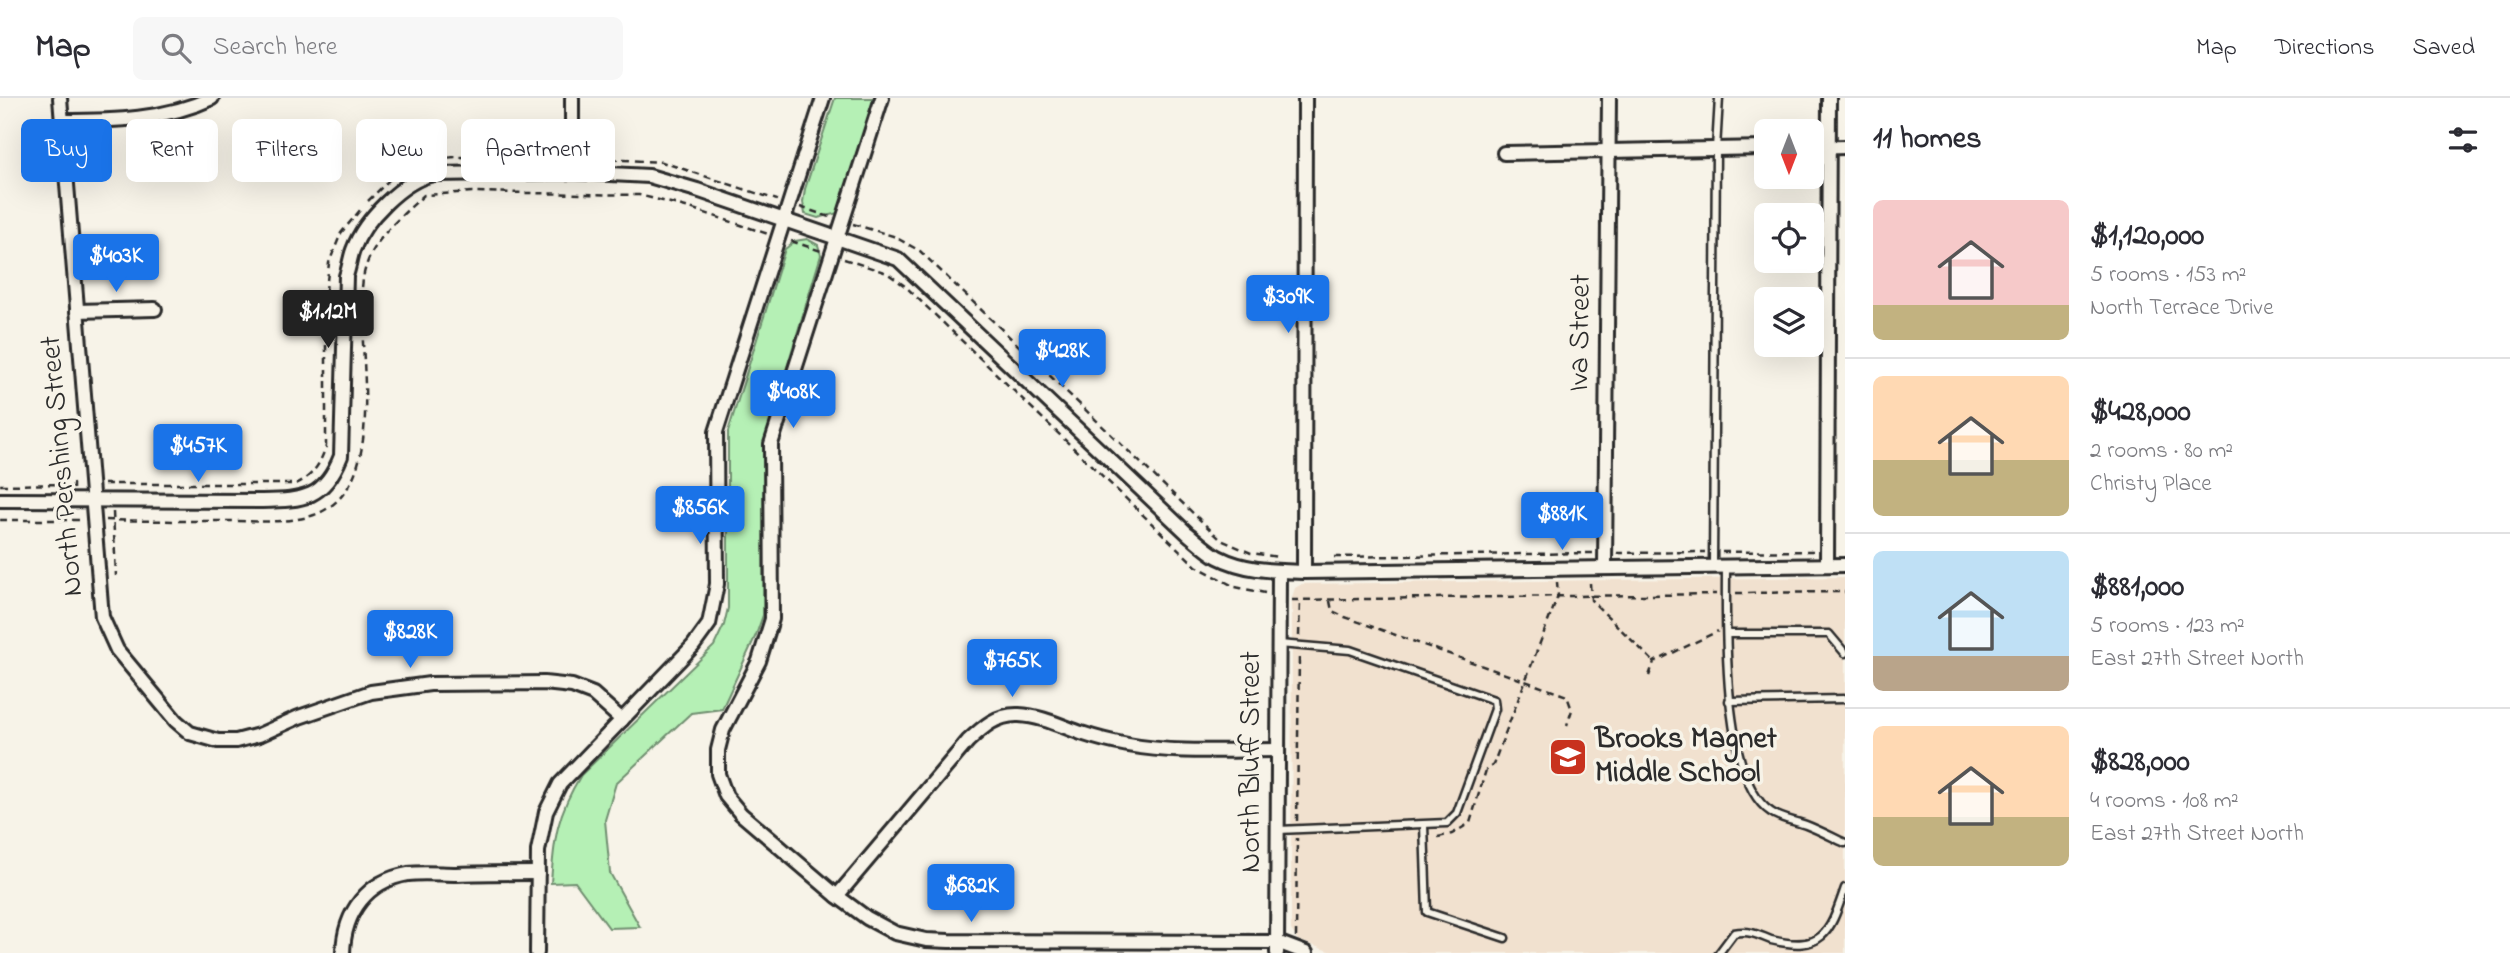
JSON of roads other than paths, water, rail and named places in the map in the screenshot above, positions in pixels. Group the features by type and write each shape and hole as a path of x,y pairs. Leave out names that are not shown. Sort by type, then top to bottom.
{"street":[{"name":"North Pershing Street","path":"60,98 62,119"},
{"path":"112,119 143,118 191,108 212,98"},
{"path":"572,98 572,119"},
{"path":"537,953 538,851 546,811 560,784 693,646 709,624 717,584 716,432 823,98"},
{"path":"882,98 771,444 772,619 759,661 723,730 718,774 726,796 741,814 837,896 867,918 895,933 926,940 1277,948 1306,953"},
{"path":"1304,572 1305,98"},
{"name":"Iva Street","path":"1605,568 1609,98"},
{"path":"1827,565 1829,98"},
{"path":"1504,153 1754,148"},
{"path":"1824,148 1845,148"},
{"path":"0,500 262,501 307,497 319,490 333,476 341,456 346,276 353,248 370,222 407,185 420,177 434,174 461,174"},
{"path":"615,174 649,176 696,190 898,259 1187,533 1217,557 1245,567 1304,572 1845,565"},
{"name":"North Pershing Street","path":"67,182 102,617 117,650 176,721 190,733 218,741 236,741 259,735 299,717 371,692 430,684 531,683 572,686 593,694 622,720"},
{"path":"77,311 155,310"},
{"name":"North Bluff Street","path":"1277,948 1279,571"},
{"path":"837,896 968,741 985,725 1002,717 1019,715 1038,718 1083,734 1129,745 1189,750 1278,750"},
{"path":"343,953 343,939 352,911 367,891 388,879 410,874 538,873"}],"lane":[{"path":"1719,98 1716,149 1713,552 1726,593 1729,701 1734,733 1743,768 1754,792 1770,812 1845,843"},
{"path":"1727,634 1829,634 1845,653"},
{"path":"1278,830 1447,823 1457,813 1495,709 1494,700 1350,650 1279,644"},
{"path":"1729,701 1845,699"},
{"path":"1424,825 1427,912 1505,939"},
{"path":"1719,953 1734,933 1746,930 1784,946 1814,946 1829,933 1845,888"}],"place":[{"name":"Brooks Magnet Middle School","path":"1568,757"}]}
